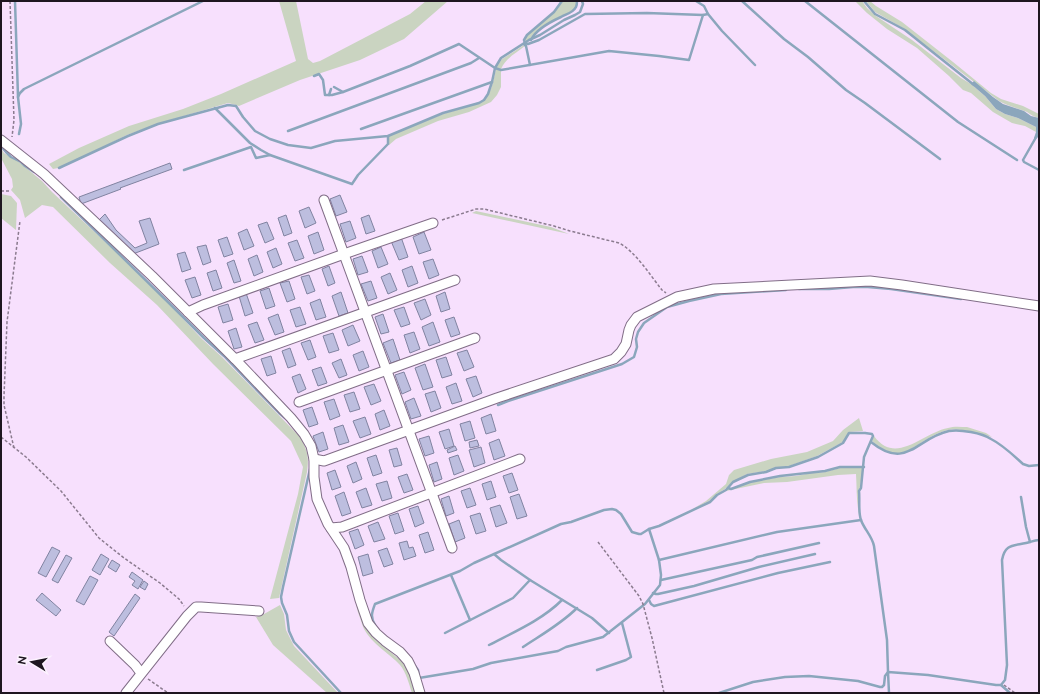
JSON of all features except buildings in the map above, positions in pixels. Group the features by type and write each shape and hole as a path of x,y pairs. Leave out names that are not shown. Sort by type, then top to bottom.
{"street":[{"path":"5,143 44,174 152,276 235,359 291,418 304,434 311,446 314,459 314,477 317,499 331,528 344,548 368,623 385,642 400,652 408,661 414,673 420,693"},
{"path":"324,200 452,548"},
{"path":"188,312 202,305 433,223"},
{"path":"235,359 455,280"},
{"path":"314,459 324,461 497,398 614,359 626,344 628,330 637,316 676,297 714,289 870,281 1039,306"},
{"path":"299,402 475,338"},
{"path":"331,528 342,527 520,459"},
{"path":"126,693 187,616 196,607 201,606 259,611"},
{"path":"110,641 135,665 141,673"}],"path":[{"path":"5,143 13,136 14,120 10,1"},
{"path":"1,191 9,191"},
{"path":"433,223 484,209 619,243 626,246 662,290 676,297"},
{"path":"14,448 4,405 4,396 7,322 20,221"},
{"path":"1,437 26,457 61,491 99,538 124,558 160,582 179,599 184,606 187,616"},
{"path":"598,542 640,596 652,638 664,693"},
{"path":"141,673 168,693"},
{"path":"1004,685 1015,693"}],"green space":[{"path":"279,1 296,1 308,59 313,63 320,61 410,14 426,1 448,1 404,39 360,60 300,80 239,106 228,103 157,124 127,135 58,168 53,169 49,164 79,148 129,126 183,109 296,61"},
{"path":"563,1 577,1 576,7 573,11 559,17 541,28 532,36 531,39 526,42 525,40 527,36 555,12"},
{"path":"855,1 862,1 876,16 912,40 971,84 985,96 996,109 1036,127 1036,132 1025,126 1012,123 993,112 971,93 963,90 917,48 887,29"},
{"path":"866,1 870,1 902,22 991,93 1001,99 1023,106 1039,114 1039,118 999,101 903,28 875,12"},
{"path":"524,45 525,46 508,59 501,69 496,68 502,59"},
{"path":"496,69 501,71 501,87 491,102 469,112 438,121 396,139 389,145 389,136 443,114 480,103 489,93 493,84"},
{"path":"1,148 4,153 19,162 42,181 117,253 300,437 307,454 307,472 279,598 270,599 298,494 303,467 291,441 213,364 157,305 110,263 53,207 42,205 25,218 20,200 11,190 13,187 12,179 1,158"},
{"path":"1,194 11,196 17,203 16,230 1,218"},
{"path":"476,211 551,227 569,234 472,213"},
{"path":"859,418 863,431 849,432 843,442 817,456 789,466 747,474 734,481 709,501 691,510 706,501 726,484 729,475 734,470 771,459 807,452 833,441 843,430"},
{"path":"953,427 967,427 986,433 992,437 965,431 949,430 935,435 900,454 885,450 872,441 874,436 882,444 891,448 900,448 910,445 938,431"},
{"path":"840,468 863,468 858,491 860,519 857,502 856,474 787,482 764,483 726,491 728,489 758,481 825,472"},
{"path":"356,600 367,625 376,640 406,666 411,674 417,693 412,693 406,675 400,665 367,634 358,613"},
{"path":"280,605 284,614 286,630 294,646 338,693 327,693 273,645 256,617"}],"water":[{"path":"974,81 1003,104 1039,118 1039,136 1035,140 1036,127 996,109 985,96 971,84"}],"waterway":[{"path":"15,1 18,97 21,124 19,134"},
{"path":"18,97 24,89 203,1"},
{"path":"562,1 554,12 527,35 524,40 525,43 528,44 539,40 585,14 708,14"},
{"path":"531,40 536,32 544,26 573,11 577,1"},
{"path":"59,168 128,136 158,124 228,105 236,106 255,131 270,139 288,145 311,148 335,141 388,136 443,113 479,103 484,100 488,94 495,68 501,58 529,40 580,12 583,4 582,1"},
{"path":"696,1 704,6 708,14 722,31 755,65"},
{"path":"742,1 784,39 808,57 846,90 940,159"},
{"path":"805,1 958,122 1017,160"},
{"path":"864,1 875,14 905,30 974,85"},
{"path":"314,76 319,74 323,80 325,95 332,95 410,66 459,44 495,68 501,70 609,51 689,60 703,15"},
{"path":"524,44 526,46 530,65"},
{"path":"288,131 471,63 479,58"},
{"path":"361,129 492,82"},
{"path":"334,87 343,92"},
{"path":"329,95 331,89"},
{"path":"215,108 250,143 270,155"},
{"path":"1039,132 1023,160 1039,170"},
{"path":"184,170 251,147 256,158 270,155 352,184 358,175 388,144 388,136"},
{"path":"1,146 11,157 21,162 34,172"},
{"path":"61,197 224,356 285,418"},
{"path":"799,289 868,287 961,299"},
{"path":"498,405 622,364 634,357 637,347 636,339 638,332 644,323 667,307 721,294 786,290"},
{"path":"871,442 883,450 894,454 903,453 949,431 965,431 977,433 995,441 1008,450 1023,464 1029,466 1039,465"},
{"path":"375,625 372,619 375,604 460,571 474,563 561,524 604,510 612,509 621,514 632,532 641,534 710,502 717,495 726,490 733,482 748,475 766,472 776,468 789,467 818,457 843,443 849,433 872,434 873,436 864,457 861,488 859,491 859,509 861,520 872,539 874,546 887,640 888,672 885,676 884,685 880,687 858,681 809,676 785,677 753,682 719,693"},
{"path":"728,488 731,489 750,482 780,476 825,471 840,467 864,467"},
{"path":"310,469 281,597 287,615 289,631 294,642 341,693"},
{"path":"1021,497 1030,542"},
{"path":"659,560 777,532 861,520"},
{"path":"415,666 418,670 419,678 473,669 491,663 558,651 566,647 603,637 645,604 660,585 661,575 659,560 649,529"},
{"path":"889,693 888,672 928,675 1001,685 1005,680 1007,665 1003,555 1007,548 1013,545 1039,540"},
{"path":"661,580 752,560 757,557 819,543"},
{"path":"494,554 530,580 592,618 609,633"},
{"path":"653,593 658,594 694,586 759,567 815,554"},
{"path":"649,600 654,606 778,573 830,562"},
{"path":"451,575 470,620"},
{"path":"445,633 513,598 530,580"},
{"path":"489,645 537,620 562,600"},
{"path":"523,647 558,624 577,608"},
{"path":"597,670 631,657 622,623"},
{"path":"1001,685 1010,693"}]}
